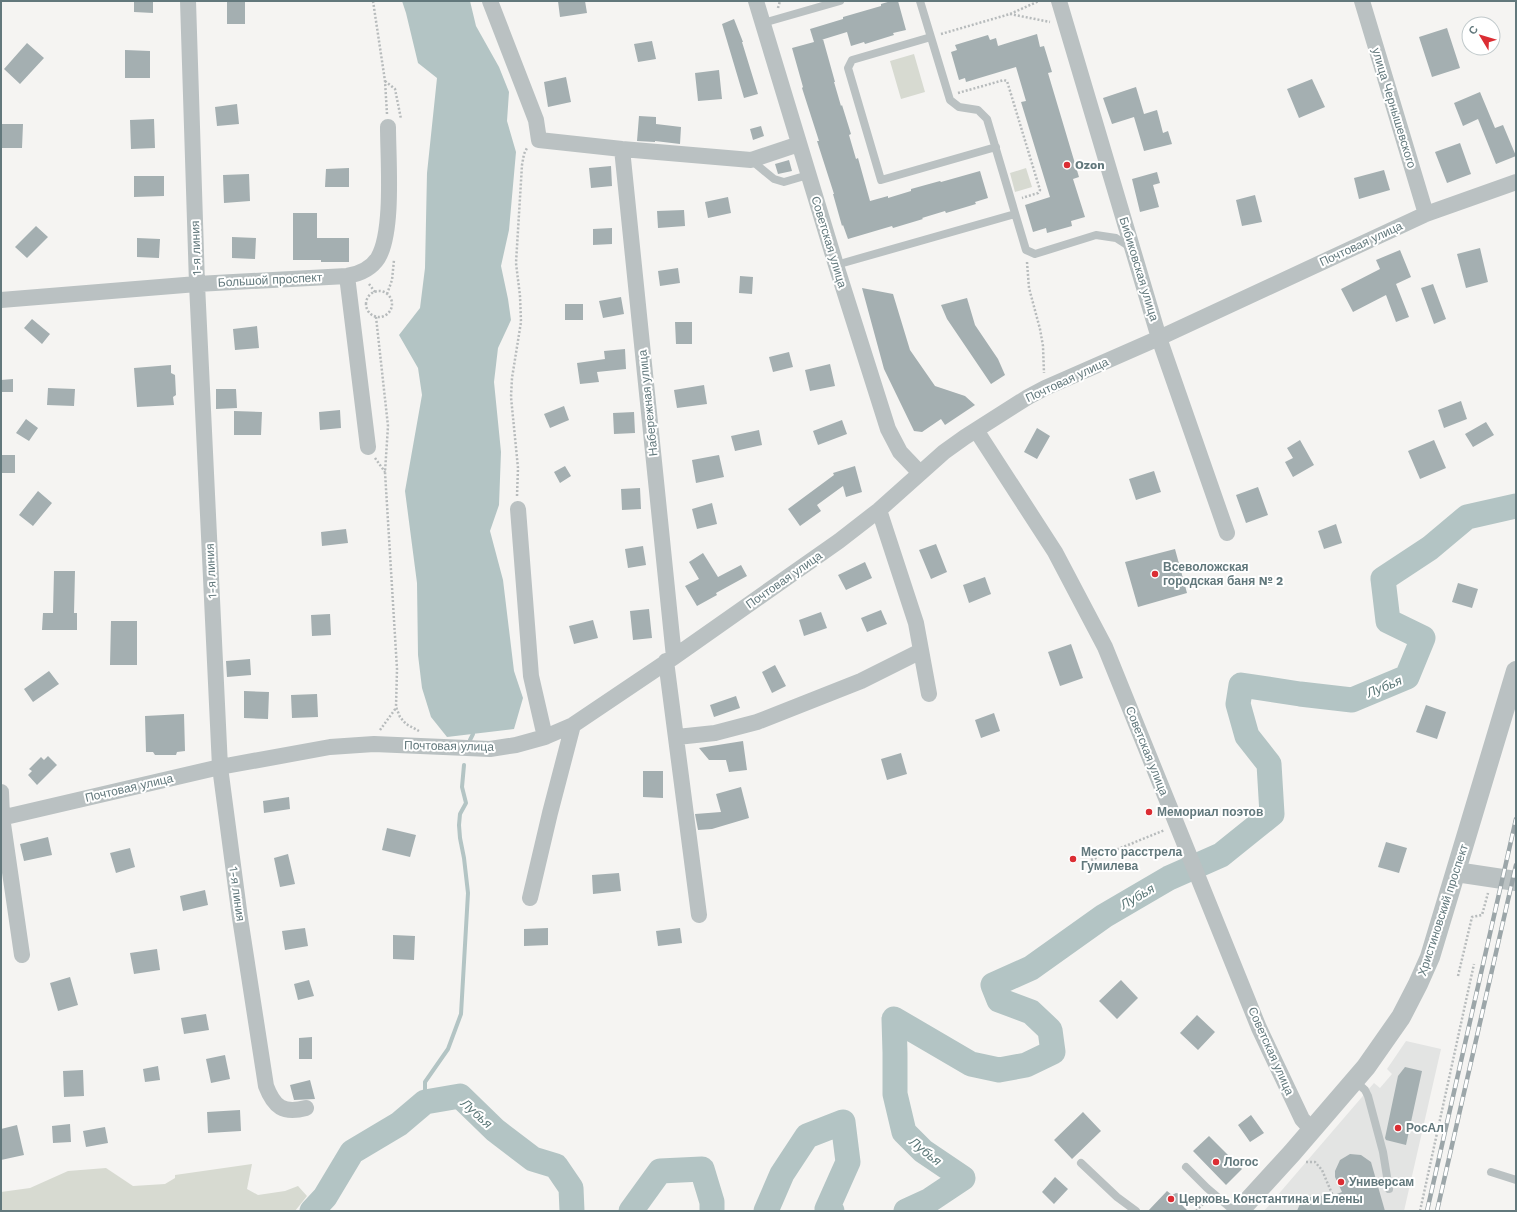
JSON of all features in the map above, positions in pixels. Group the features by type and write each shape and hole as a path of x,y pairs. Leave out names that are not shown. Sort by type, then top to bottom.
{"street":[{"name":"1-я линия","path":"188,1 197,284 220,767 240,918 266,1086 271,1098 286,1110 294,1111 306,1108"},
{"path":"490,1 509,54 536,120 539,140 751,160 799,144"},
{"name":"Советская улица","path":"756,1 808,175 888,429 900,452 920,473"},
{"name":"Бибиковская улица","path":"1059,1 1159,338 1227,533"},
{"name":"улица Чернышевского","path":"1362,1 1426,214"},
{"name":"Большой проспект","path":"1,300 197,284 347,276 361,273 378,258 384,244 388,216 388,127"},
{"name":"Набережная улица","path":"622,149 677,736 700,915"},
{"name":"Почтовая улица","path":"2,817 220,767 330,747 374,744 490,749 516,745 545,737 573,725 670,659 839,541 879,510 944,452 976,430 1045,388 1159,338 1426,214 1516,182"},
{"path":"347,276 368,448"},
{"name":"Советская улица","path":"976,430 1055,552 1105,647 1259,1028 1302,1119 1312,1130"},
{"path":"518,509 531,676 545,737"},
{"path":"879,510 916,623 929,694"},
{"path":"677,736 715,733 757,722 861,681 921,651"},
{"name":"Христиновский проспект","path":"1238,1211 1312,1130 1366,1067 1401,1017 1418,984 1430,957 1516,671"},
{"path":"530,898 573,725"},
{"path":"1,792 2,817 22,955"},
{"path":"1456,872 1516,881"}],"lane":[{"path":"763,23 830,2 840,1"},
{"path":"920,1 950,100 959,107 978,110 987,119 1026,250 1035,254 1096,235 1116,238 1133,249"},
{"path":"931,37 852,60 848,68 881,180 996,147"},
{"path":"751,160 774,179 784,182 808,175"},
{"path":"836,265 1016,214"},
{"path":"1354,1080 1365,1090 1368,1096 1383,1152 1389,1189"},
{"path":"1081,1163 1117,1197 1136,1211"},
{"path":"1186,1167 1207,1188 1234,1211"},
{"path":"1491,1172 1516,1180"}],"path":[{"path":"373,1 384,81 388,127"},
{"path":"931,37 1010,14 1039,1"},
{"path":"1010,14 1066,25"},
{"path":"949,96 1004,80 1007,81 1040,190 1038,193 1012,201"},
{"path":"518,509 518,468 512,397 512,371 520,338 521,322 516,263 517,230 524,154 530,145 539,140"},
{"path":"1026,250 1029,288 1043,346 1045,388"},
{"path":"381,291 387,294 391,300 392,306 389,312 383,316 376,317 370,314 366,302 369,296 375,292 381,291"},
{"path":"376,317 388,426 385,472 397,669 396,707 400,717 406,724 425,734"},
{"path":"374,744 375,738 396,707"},
{"path":"1091,860 1166,830"},
{"path":"1458,976 1472,917 1482,915 1489,889"},
{"path":"1420,1211 1474,964"},
{"path":"1302,1161 1315,1162 1322,1170 1333,1196"}],"shaded area":[{"path":"402,1 470,1 476,26 499,67 509,92 507,121 516,152 509,230 501,266 511,320 498,348 494,382 501,452 499,505 490,531 503,580 514,671 523,698 514,729 447,737 431,717 422,688 418,655 417,583 405,491 422,395 418,368 399,335 420,308 425,268 427,173 437,78 418,63"},
{"path":"914,54 925,92 901,99 890,61"},
{"path":"1026,168 1032,187 1015,192 1010,173"},
{"path":"1406,1041 1441,1049 1404,1211 1264,1211 1374,1083 1380,1088 1392,1074 1387,1069"},
{"path":"252,1164 247,1189 258,1195 285,1191 298,1186 307,1196 295,1211 1,1211 1,1192 30,1188 68,1171 106,1168 133,1186 165,1184 175,1178 175,1175"}],"building":[{"path":"134,1 153,1 153,13 134,12"},
{"path":"558,1 585,1 587,13 560,17"},
{"path":"891,1 898,1 906,30 893,33 894,35 865,44 864,42 851,46 847,32 823,39 841,106 842,105 851,134 849,135 856,159 858,158 870,201 888,196 888,198 911,191 911,189 980,171 988,198 975,202 976,204 946,213 945,211 893,228 892,226 848,239 843,225 842,226 834,194 817,141 819,141 802,88 803,87 792,48 814,42 810,29 843,19 843,17 881,6 881,4"},
{"path":"227,2 245,2 245,24 227,24"},
{"path":"734,19 743,42 758,94 744,98 722,24"},
{"path":"1447,28 1460,68 1432,77 1419,37"},
{"path":"1037,34 1040,47 1044,46 1052,72 1048,73 1079,177 1073,179 1085,217 1071,221 1072,226 1047,233 1046,228 1033,232 1025,205 1050,197 1021,102 1026,101 1016,67 966,82 965,78 959,80 951,52 957,50 955,45 988,35 990,40 996,38 998,46"},
{"path":"652,41 656,59 638,62 634,44"},
{"path":"27,43 44,58 20,84 4,69"},
{"path":"125,50 150,51 150,78 125,78"},
{"path":"719,70 722,99 698,101 695,73"},
{"path":"566,77 571,102 548,107 544,82"},
{"path":"1312,79 1325,107 1299,118 1287,89"},
{"path":"1136,87 1144,114 1157,110 1163,133 1168,131 1172,144 1144,151 1134,117 1112,124 1103,98"},
{"path":"1480,92 1495,128 1503,125 1516,156 1496,164 1478,119 1463,126 1454,103"},
{"path":"237,104 239,124 217,126 215,107"},
{"path":"639,116 656,117 656,124 681,127 680,144 655,141 637,141"},
{"path":"154,119 155,148 131,149 130,120"},
{"path":"1,124 23,124 22,148 2,148"},
{"path":"761,126 764,136 753,140 750,129"},
{"path":"1460,143 1471,174 1447,183 1435,152"},
{"path":"789,160 792,171 778,174 775,164"},
{"path":"611,166 612,186 591,188 589,168"},
{"path":"349,168 349,187 325,187 326,169"},
{"path":"1384,170 1390,190 1359,199 1354,178"},
{"path":"1157,172 1160,183 1153,185 1159,207 1140,212 1132,179"},
{"path":"249,174 250,201 224,203 223,175"},
{"path":"134,176 164,176 164,196 134,197"},
{"path":"1255,195 1262,222 1242,226 1236,200"},
{"path":"728,197 731,213 708,218 705,202"},
{"path":"684,210 685,226 658,228 657,211"},
{"path":"293,213 317,213 317,238 349,238 349,262 293,260"},
{"path":"36,226 48,237 27,258 15,247"},
{"path":"612,228 612,244 593,245 593,229"},
{"path":"232,237 256,238 255,259 232,258"},
{"path":"137,238 160,239 159,258 137,257"},
{"path":"1480,248 1488,282 1466,288 1457,254"},
{"path":"1400,250 1411,277 1396,284 1409,317 1396,322 1386,295 1353,312 1341,289 1380,269 1376,260"},
{"path":"678,268 680,283 660,286 658,271"},
{"path":"740,276 753,277 752,294 739,293"},
{"path":"1433,284 1446,319 1434,324 1421,288"},
{"path":"862,288 893,294 910,350 935,386 965,396 975,405 945,425 941,419 922,432 914,431 884,369"},
{"path":"621,297 624,314 603,318 599,301"},
{"path":"967,298 975,325 998,359 1005,375 991,384 947,319 941,305"},
{"path":"565,304 583,304 583,320 565,320"},
{"path":"32,319 50,334 42,344 24,328"},
{"path":"675,322 692,322 692,344 676,344"},
{"path":"257,326 259,348 235,350 233,329"},
{"path":"625,349 626,369 597,372 599,382 580,384 577,363 605,359 604,351"},
{"path":"789,352 793,367 773,372 769,357"},
{"path":"830,364 835,386 810,391 805,370"},
{"path":"171,365 171,373 175,375 176,395 173,397 174,405 137,407 134,368"},
{"path":"13,379 13,392 1,392 1,380"},
{"path":"704,385 707,404 677,408 674,390"},
{"path":"48,388 75,389 74,406 47,405"},
{"path":"216,389 236,389 237,408 216,409"},
{"path":"1461,401 1467,419 1444,428 1438,410"},
{"path":"564,406 569,420 550,428 544,414"},
{"path":"340,410 341,428 320,430 319,412"},
{"path":"234,411 262,412 261,435 234,435"},
{"path":"634,412 635,433 614,434 613,413"},
{"path":"26,419 38,428 29,441 16,433"},
{"path":"842,420 847,434 818,445 813,431"},
{"path":"1486,422 1494,435 1473,447 1465,434"},
{"path":"1037,428 1050,436 1037,459 1024,452"},
{"path":"759,430 762,445 735,451 731,436"},
{"path":"1300,440 1314,465 1293,477 1285,462 1293,458 1287,448"},
{"path":"1434,440 1446,468 1420,479 1408,451"},
{"path":"1,455 15,455 15,473 1,473"},
{"path":"719,455 724,477 696,483 692,460"},
{"path":"565,466 571,476 560,483 554,472"},
{"path":"855,466 862,492 846,497 843,486 817,505 821,511 800,526 788,509 834,475 833,473"},
{"path":"1154,471 1161,492 1136,500 1129,479"},
{"path":"1258,487 1268,515 1246,523 1236,495"},
{"path":"640,488 641,509 622,510 621,489"},
{"path":"38,491 52,503 33,526 19,515"},
{"path":"712,503 717,524 697,529 692,509"},
{"path":"1336,524 1342,543 1324,549 1318,531"},
{"path":"346,529 348,543 322,546 321,532"},
{"path":"936,544 947,572 931,579 919,550"},
{"path":"643,546 646,565 628,568 625,549"},
{"name":"Всеволожская городская баня № 2","path":"1175,549 1187,593 1138,607 1125,562"},
{"path":"703,553 718,577 741,565 747,576 716,593 717,595 697,606 685,586 699,579 689,562"},
{"path":"865,562 872,578 846,590 838,575"},
{"path":"54,571 75,571 74,613 77,613 77,630 42,630 43,613 53,613"},
{"path":"985,577 991,594 969,603 963,585"},
{"path":"1458,583 1478,589 1472,608 1452,602"},
{"path":"649,609 652,638 633,640 630,611"},
{"path":"881,610 887,624 867,632 861,618"},
{"path":"821,612 827,628 804,636 799,620"},
{"path":"330,614 331,635 312,636 311,615"},
{"path":"593,620 598,638 574,644 569,626"},
{"path":"111,621 137,621 137,665 110,665"},
{"path":"1071,644 1083,678 1060,686 1048,652"},
{"path":"250,659 251,675 227,677 226,661"},
{"path":"775,665 786,686 772,693 762,672"},
{"path":"49,671 59,684 33,702 24,689"},
{"path":"244,691 269,692 268,719 244,718"},
{"path":"317,694 318,717 292,718 291,695"},
{"path":"736,696 740,708 714,717 710,705"},
{"path":"1426,705 1446,712 1437,739 1416,732"},
{"path":"994,713 1000,731 981,738 975,720"},
{"path":"184,714 185,751 177,752 176,755 155,755 153,752 146,752 145,716"},
{"path":"743,741 747,770 729,772 726,760 709,760 699,748"},
{"path":"901,753 907,774 887,780 881,759"},
{"path":"48,756 57,765 37,785 28,775 32,771 29,769 41,757 44,760"},
{"path":"643,771 663,771 663,798 643,797"},
{"path":"741,787 749,818 712,829 698,830 695,814 721,812 716,794"},
{"path":"289,797 290,809 264,813 263,801"},
{"path":"387,828 416,835 410,857 382,850"},
{"path":"48,837 52,855 24,861 20,844"},
{"path":"1386,842 1407,848 1399,873 1378,867"},
{"path":"130,848 135,867 116,873 110,853"},
{"path":"288,854 295,884 280,887 274,858"},
{"path":"619,873 621,891 593,894 592,875"},
{"path":"205,890 208,905 183,911 180,896"},
{"path":"305,928 308,946 285,950 282,931"},
{"path":"548,928 548,945 524,946 524,929"},
{"path":"680,928 682,943 658,946 656,931"},
{"path":"393,935 415,936 414,960 393,959"},
{"path":"157,949 160,970 134,974 130,953"},
{"path":"70,977 78,1005 58,1011 50,983"},
{"path":"309,980 314,996 298,1000 294,984"},
{"path":"1121,980 1138,998 1117,1019 1099,1001"},
{"path":"206,1014 209,1030 184,1034 181,1018"},
{"path":"1197,1015 1215,1032 1198,1050 1180,1033"},
{"path":"312,1037 312,1059 299,1059 299,1038"},
{"path":"225,1055 230,1079 211,1083 206,1059"},
{"path":"158,1066 160,1080 145,1082 143,1069"},
{"path":"1405,1067 1422,1071 1406,1145 1386,1140 1385,1138 1398,1076"},
{"path":"83,1070 84,1096 64,1097 63,1071"},
{"path":"310,1080 315,1099 294,1100 290,1085"},
{"path":"240,1110 241,1131 208,1133 207,1112"},
{"path":"1083,1112 1101,1131 1072,1159 1054,1140"},
{"path":"1251,1115 1264,1133 1250,1142 1238,1125"},
{"path":"70,1124 71,1142 53,1143 52,1126"},
{"path":"17,1125 24,1155 1,1160 1,1129"},
{"path":"105,1127 108,1143 86,1147 83,1131"},
{"path":"1209,1136 1242,1169 1226,1185 1193,1151"},
{"path":"1350,1154 1361,1155 1371,1162 1385,1211 1297,1211 1301,1201 1318,1194 1326,1198 1342,1192 1335,1177 1335,1171 1340,1160"},
{"path":"1055,1177 1068,1189 1054,1204 1042,1192"},
{"name":"Церковь Константина и Елены","path":"1167,1191 1172,1195 1176,1193 1180,1194 1183,1197 1182,1205 1188,1211 1148,1211"}],"waterway":[{"name":"Лубья","path":"906,1211 930,1200 963,1178 923,1151 904,1132 895,1094 894,1019 971,1064 999,1070 1026,1065 1053,1052 1050,1030 1031,1012 999,1000 993,985 1031,968 1104,916 1169,878 1221,855 1272,814 1269,764 1247,736 1238,704 1241,685 1352,700 1407,677 1423,638 1388,621 1383,579 1430,548 1467,517 1516,506"},
{"path":"470,740 473,734"},
{"path":"425,1102 425,1082 448,1049 461,1014 468,893 459,825 460,814 466,803 462,787 464,765"},
{"name":"Лубья","path":"312,1211 325,1197 352,1152 399,1124 425,1102 460,1096 495,1130 533,1159 556,1166 571,1188 572,1211"},
{"name":"Лубья","path":"766,1211 782,1174 807,1136 843,1122 848,1162 827,1209 832,1211"},
{"name":"Лубья","path":"631,1211 660,1171 702,1169 712,1202 712,1211"}],"railway":[{"path":"1427,1211 1516,819"},
{"path":"1437,1211 1516,865"}],"place":[{"name":"Ozon","path":"1067,165"},
{"name":"Всеволожская городская баня № 2","path":"1155,574"},
{"name":"Мемориал поэтов","path":"1149,812"},
{"name":"Место расстрела Гумилева","path":"1073,859"},
{"name":"РосАл","path":"1398,1128"},
{"name":"Логос","path":"1216,1162"},
{"name":"Универсам","path":"1341,1182"},
{"name":"Церковь Константина и Елены","path":"1171,1199"}]}
